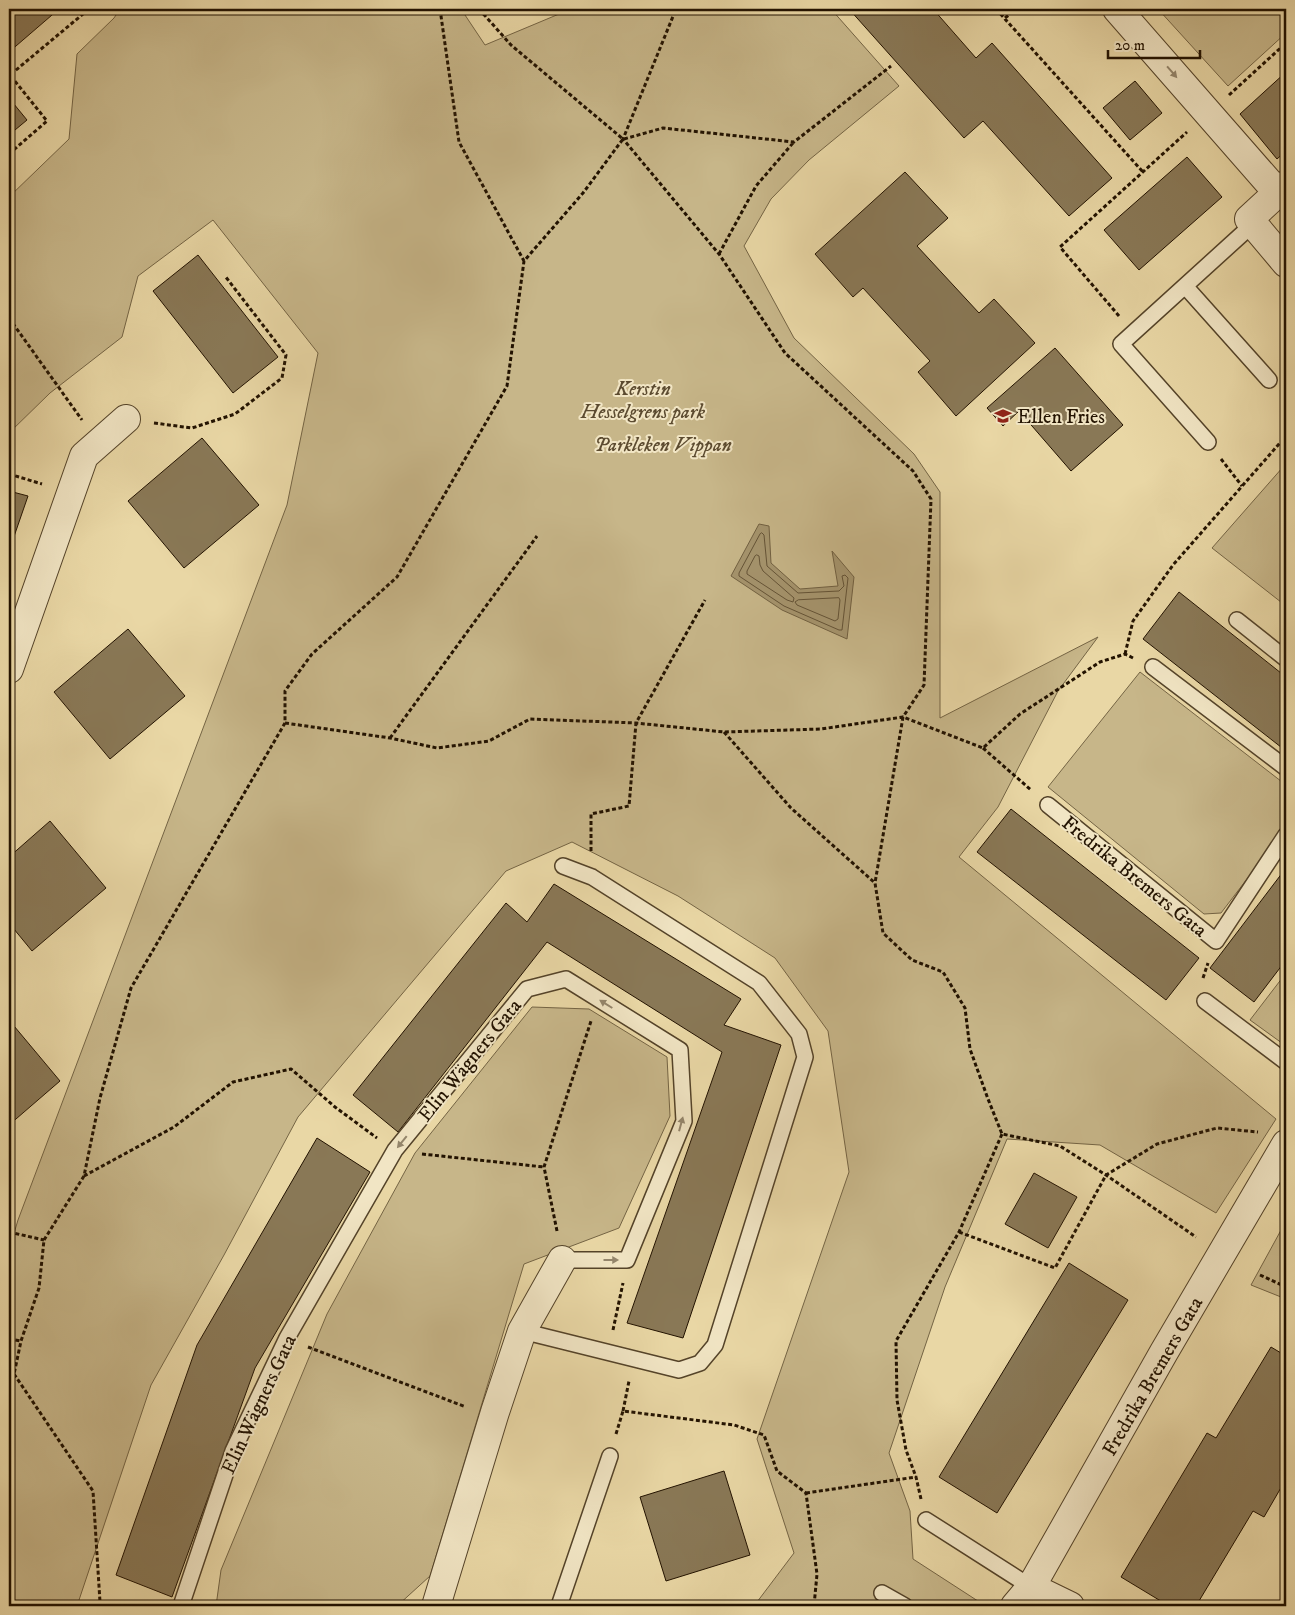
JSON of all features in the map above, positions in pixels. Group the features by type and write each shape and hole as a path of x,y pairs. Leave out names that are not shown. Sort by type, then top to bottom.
{"street":[{"path":"1117,9 1208,113 1282,189 1248,219 1286,263"},
{"path":"9,669 84,456 126,419"},
{"name":"Fredrika Bremers Gata","path":"1023,1597 1164,1352 1276,1139"},
{"path":"436,1606 495,1412 522,1331 562,1260"},
{"path":"1023,1597 1070,1606"}],"lane":[{"path":"1208,442 1121,344 1252,225"},
{"path":"1185,286 1269,380"},
{"path":"1237,620 1286,659"},
{"path":"1153,667 1286,768"},
{"name":"Fredrika Bremers Gata","path":"1048,805 1216,941 1286,835"},
{"path":"522,1331 679,1370 700,1363 715,1345 805,1057 799,1034 759,983 592,877 563,866"},
{"name":"Elin Wägners Gata","path":"181,1606 233,1450 287,1338 395,1150 527,989 566,979 680,1050 684,1121 627,1260"},
{"path":"1205,1001 1286,1062"},
{"path":"562,1260 627,1260"},
{"path":"559,1606 610,1456"},
{"path":"926,1520 1023,1597"},
{"path":"882,1593 905,1606"}],"path":[{"path":"9,154 47,121 10,75 89,9"},
{"path":"440,9 459,142 524,261"},
{"path":"478,9 512,45 623,139 719,254 785,353 913,471 931,500 924,685 903,718 875,883 883,933 912,960 943,972 965,1008 970,1048 1002,1134 959,1232 896,1341 897,1400 906,1450 916,1477 926,1520"},
{"path":"9,1398 21,1341 39,1288 44,1240 84,1176 100,1098 131,988 285,723 285,691 312,654 398,577 507,386 524,261 583,193 623,139 676,9"},
{"path":"996,9 1142,172"},
{"path":"1005,18 1016,9"},
{"path":"1236,88 1286,43"},
{"path":"719,254 756,186 794,142 880,76 890,66"},
{"path":"1133,333 1060,247 1208,113"},
{"path":"623,139 662,128 794,142"},
{"path":"126,419 192,428 235,414 282,378 286,355 225,276"},
{"path":"9,318 98,442"},
{"path":"1125,654 1133,621 1173,565 1286,436"},
{"path":"1208,442 1242,486"},
{"path":"390,738 537,536"},
{"path":"592,877 590,814 629,806 636,723 705,600"},
{"path":"983,748 1020,714 1100,662 1125,654 1153,667"},
{"path":"285,723 390,738 437,748 488,741 530,719 636,723 724,732 822,730 903,718 983,748 1048,805"},
{"path":"724,732 792,808 875,883"},
{"path":"1205,1001 1203,977 1216,941"},
{"path":"562,1260 544,1167 598,999"},
{"path":"84,1176 174,1127 233,1082 291,1069 335,1106 395,1150 544,1167"},
{"path":"959,1232 1055,1268 1106,1175 1157,1144 1217,1128 1276,1139"},
{"path":"1002,1134 1060,1146 1196,1237"},
{"path":"9,1232 44,1240"},
{"path":"608,1353 627,1260"},
{"path":"1260,1275 1286,1286"},
{"path":"287,1338 463,1407"},
{"path":"9,1339 21,1341"},
{"path":"610,1456 623,1411 634,1359"},
{"path":"14,1373 93,1490 100,1602 111,1606"},
{"path":"623,1411 734,1425 764,1435 776,1471 806,1494 817,1574 814,1606"},
{"path":"806,1494 916,1477"}],"green space":[{"path":"120,9 461,9 485,45 571,9 831,9 899,86 809,160 771,199 744,246 794,338 914,454 940,492 940,718 1098,637 1058,691 998,807 959,857 1276,1119 1216,1213 1100,1145 1007,1139 945,1287 889,1453 910,1511 913,1559 981,1603 978,1606 754,1606 794,1553 757,1439 849,1172 828,1031 775,958 678,896 572,842 506,871 298,1117 151,1385 77,1606 9,1606 9,1250 18,1220 287,505 318,353 213,220 138,276 122,337 50,393 9,433 9,197 69,139 77,54 114,18"},
{"path":"1158,9 1286,9 1286,33 1228,86"},
{"path":"1283,467 1286,470 1286,606 1212,548"},
{"path":"1140,672 1286,785 1286,828 1221,913 1204,914 1048,787"},
{"path":"1286,973 1286,1046 1250,1020"},
{"path":"532,1007 589,1009 667,1057 670,1116 619,1228 524,1264 430,1576 397,1606 216,1606 221,1570 327,1314 415,1153"},
{"path":"1286,1221 1286,1299 1251,1285"}],"water":[{"path":"759,524 769,526 771,563 800,589 838,586 832,551 854,577 847,639 782,610 731,576"}],"building":[{"path":"9,9 59,9 9,52"},
{"path":"849,9 933,9 976,58 992,43 1112,178 1069,216 983,121 964,138"},
{"path":"1286,72 1286,151 1277,159 1240,114"},
{"path":"1135,81 1162,113 1130,140 1103,108"},
{"path":"9,98 27,120 9,135"},
{"path":"1187,157 1222,197 1139,270 1104,230"},
{"path":"905,172 948,218 917,246 979,313 994,299 1035,343 956,416 918,372 930,361 863,288 853,297 815,254"},
{"path":"198,255 278,357 233,393 153,291"},
{"path":"1055,348 1123,425 1071,471 1019,411 1003,426 987,408"},
{"path":"202,438 259,505 184,568 128,501"},
{"path":"9,491 28,496 9,551"},
{"path":"1179,592 1286,677 1286,751 1143,639"},
{"path":"128,629 185,696 110,759 54,692"},
{"path":"1011,809 1199,958 1166,1000 977,852"},
{"path":"50,821 106,888 32,951 9,923 9,857"},
{"path":"1286,868 1286,960 1254,1002 1210,968"},
{"path":"554,884 741,999 724,1025 781,1045 683,1338 627,1323 722,1052 547,942 398,1132 353,1095 506,903 527,922"},
{"path":"9,1020 60,1081 9,1125"},
{"path":"317,1138 370,1172 255,1368 172,1597 116,1575 197,1345"},
{"path":"1034,1173 1077,1197 1048,1248 1005,1224"},
{"path":"1069,1263 1128,1300 997,1513 939,1477"},
{"path":"1271,1347 1286,1356 1286,1479 1264,1517 1253,1511 1196,1606 1169,1606 1121,1577 1207,1433 1216,1438"},
{"path":"724,1471 750,1555 666,1581 640,1497"}],"place":[{"name":"Ellen Fries","path":"1003,416"}],"park label":[{"name":"Kerstin Hesselgrens park","path":"643,400"},
{"name":"Parkleken Vippan","path":"663,444"}]}
